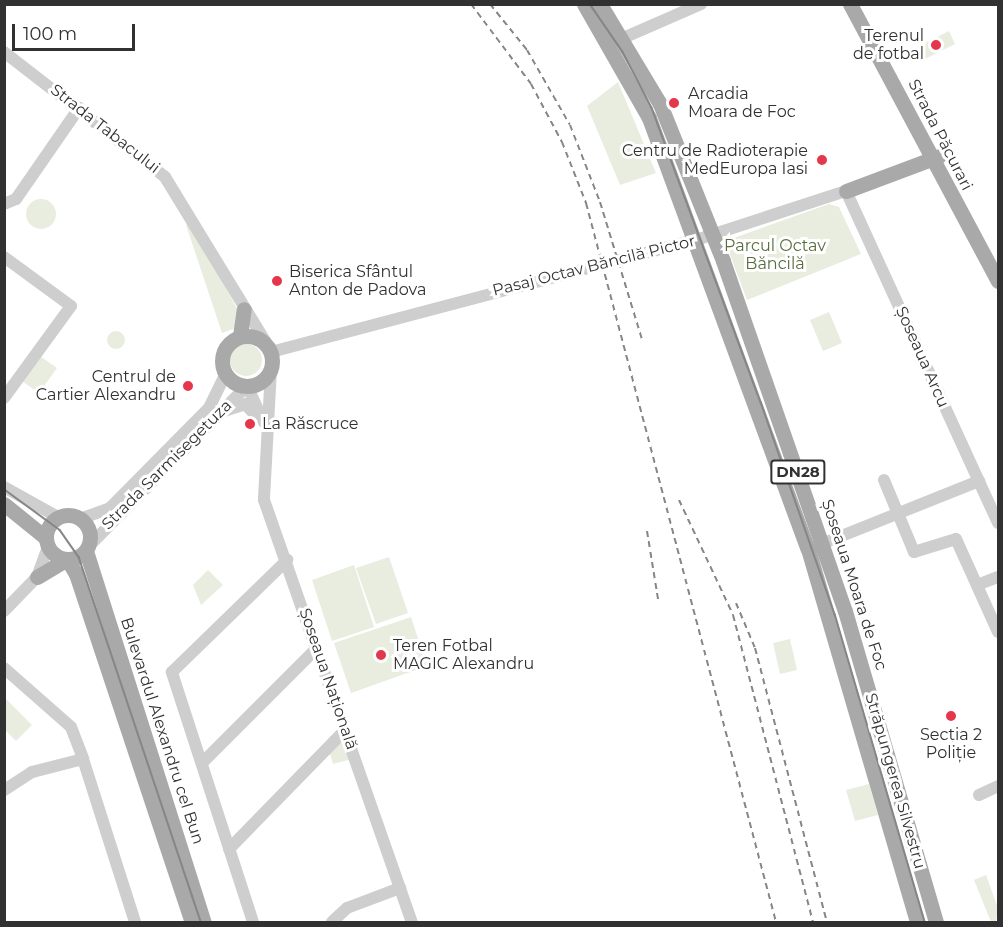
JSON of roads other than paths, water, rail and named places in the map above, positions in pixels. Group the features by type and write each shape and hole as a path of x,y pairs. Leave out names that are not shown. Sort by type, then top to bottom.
{"main road":[{"name":"Șoseaua Moara de Foc","path":"585,4 617,40 660,104 708,222 824,544 936,922"},
{"name":"Șoseaua Moara de Foc","path":"600,4 617,40"},
{"name":"Strada Păcurari","path":"850,4 999,268"},
{"name":"Strada Păcurari","path":"859,4 999,281"},
{"name":"Străpungerea Silvestru","path":"617,40 649,117 808,549 917,922"},
{"path":"846,191 936,158"},
{"path":"240,336 268,347 271,369 247,386 225,375 224,351 240,336 244,309"},
{"path":"4,504 67,560"},
{"path":"40,576 87,548 89,531 80,519 58,517 47,543"},
{"name":"Bulevardul Alexandru cel Bun","path":"87,548 204,922"},
{"name":"Bulevardul Alexandru cel Bun","path":"67,560 82,589 192,922"},
{"path":"40,576 64,573 82,589"}],"street":[{"path":"617,40 701,4"},
{"name":"Strada Tabacului","path":"4,52 79,108 171,182 268,347"},
{"path":"4,204 16,199 79,108"},
{"name":"Pasaj Octav Băncilă Pictor","path":"268,347 339,332 670,248 846,191"},
{"name":"Șoseaua Arcu","path":"846,191 999,523"},
{"path":"4,257 71,306 5,396"},
{"name":"Șoseaua Națională","path":"271,369 265,433 264,500 287,560 412,922"},
{"name":"Strada Sarmisegetuza","path":"80,519 110,508 209,408 225,375"},
{"name":"Strada Sarmisegetuza","path":"87,548 216,414 247,386"},
{"name":"Șoseaua Națională","path":"247,386 261,407 265,433"},
{"path":"216,414 238,404 251,406 264,452"},
{"path":"884,480 914,552 956,539 999,632"},
{"path":"808,549 899,517 979,481"},
{"path":"4,486 58,517"},
{"path":"4,611 40,576 47,543"},
{"path":"253,922 172,672 287,560"},
{"path":"977,585 999,577"},
{"path":"201,763 317,648"},
{"path":"4,668 71,727 135,922"},
{"path":"229,849 345,730"},
{"path":"4,790 32,772 83,759"},
{"path":"979,795 999,786"},
{"path":"332,922 353,905 400,888"}],"tram line":[{"path":"590,4 623,52 652,108 761,402 835,614 925,922"},
{"path":"4,489 60,530 79,557 201,922"}],"railway":[{"path":"471,4 531,84 562,142 586,203 776,922"},
{"path":"490,4 527,50 570,125 600,202 642,339"},
{"path":"679,500 733,615 813,922"},
{"path":"647,531 658,599"},
{"path":"736,603 755,648 827,922"}],"place":[{"name":"Terenul de fotbal","path":"936,45"},
{"name":"Arcadia Moara de Foc","path":"674,103"},
{"name":"Centru de Radioterapie MedEuropa Iasi","path":"822,160"},
{"name":"Biserica Sfântul Anton de Padova","path":"277,281"},
{"name":"Centrul de Cartier Alexandru","path":"188,386"},
{"name":"La Răscruce","path":"250,424"},
{"name":"Teren Fotbal MAGIC Alexandru","path":"381,655"},
{"name":"Secția 2 Poliție","path":"951,716"}],"park label":[{"name":"Parcul Octav Băncilă","path":"775,255"}]}
